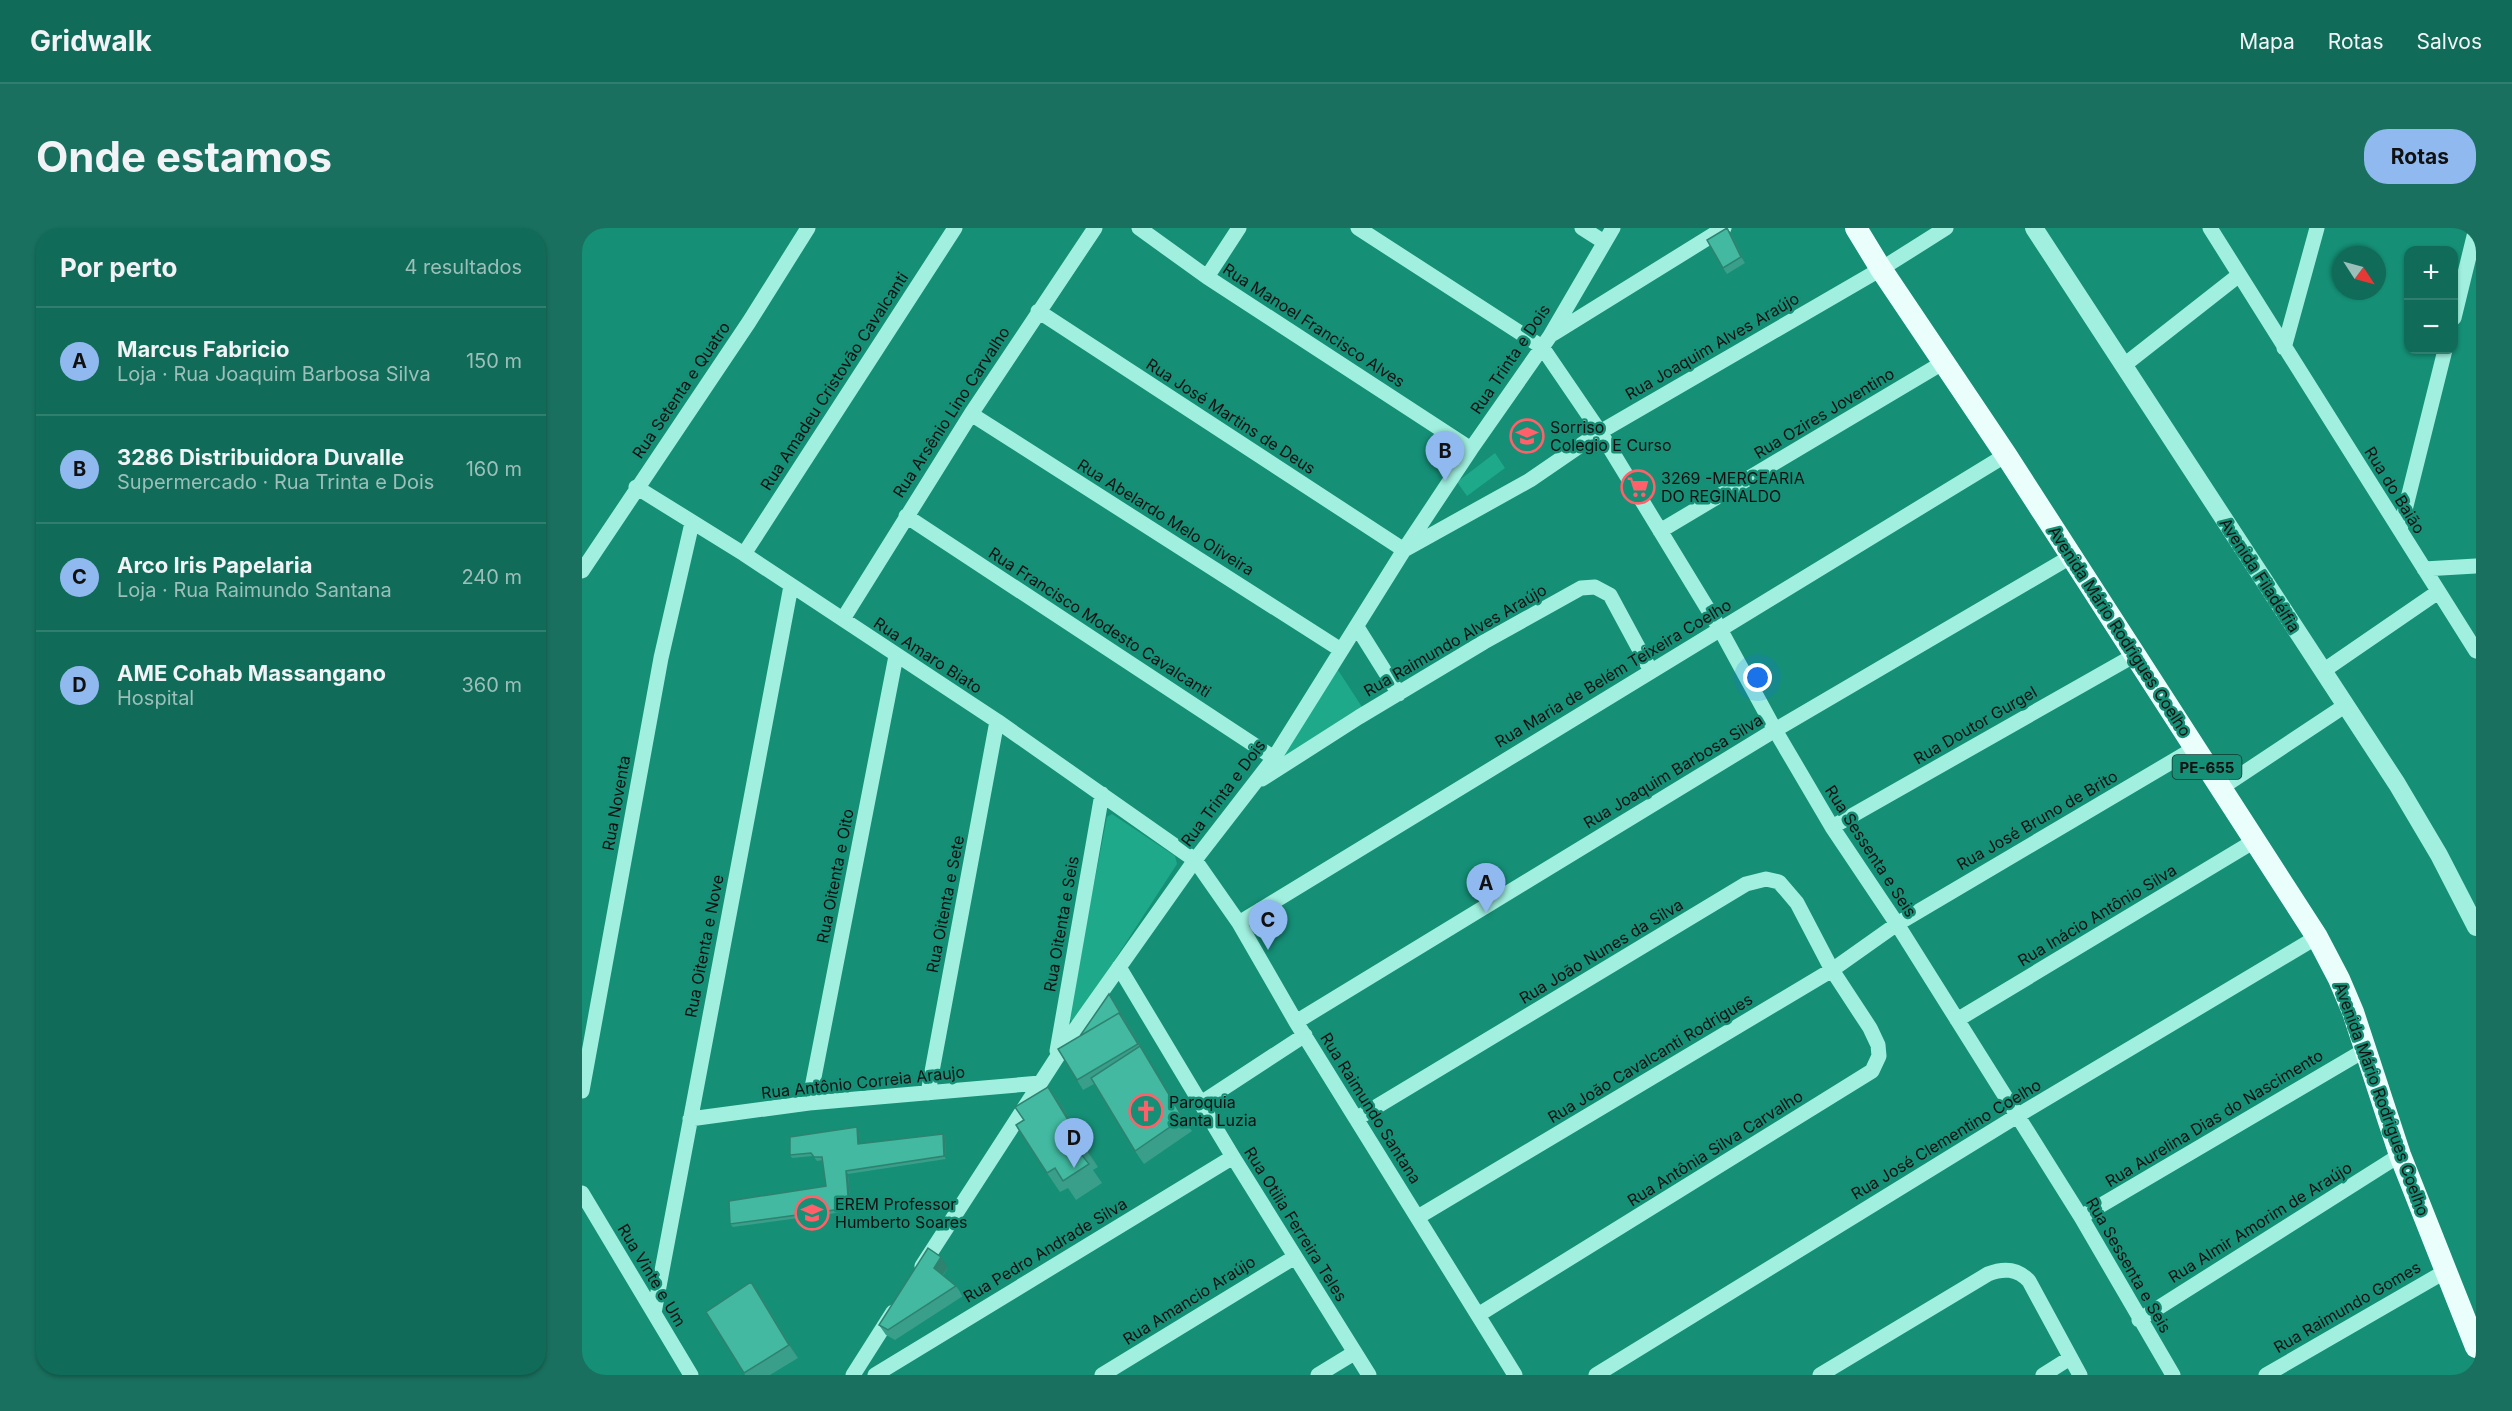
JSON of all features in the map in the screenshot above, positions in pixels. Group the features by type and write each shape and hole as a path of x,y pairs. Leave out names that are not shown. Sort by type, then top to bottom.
{"main road":[{"name":"Avenida Mário Rodrigues Coelho","path":"1856,228 1881,269 2006,454 2317,937 2339,979 2400,1155 2476,1347"}],"street":[{"name":"Rua Setenta e Quatro","path":"582,571 636,487 749,322 808,228"},
{"name":"Rua Amadeu Cristovão Cavalcanti","path":"744,554 955,228"},
{"name":"Rua Arsênio Lino Carvalho","path":"843,620 971,414 1095,228"},
{"name":"Rua Manoel Francisco Alves","path":"1139,228 1207,277 1470,449"},
{"path":"1207,277 1239,228"},
{"path":"1358,228 1546,341 1724,228"},
{"path":"1582,228 1604,242"},
{"name":"Rua Trinta e Dois","path":"917,1274 1040,1083 1119,967 1195,860 1274,758 1404,550 1470,449 1546,341 1613,228"},
{"name":"Rua Joaquim Alves Araújo","path":"1404,550 1530,480 1600,432 1881,269 1946,228"},
{"name":"Avenida Filadélfia","path":"2034,228 2122,366 2346,705 2439,855 2476,927"},
{"name":"Rua do Baião","path":"2210,228 2476,651"},
{"path":"2284,348 2317,228"},
{"path":"2458,302 2476,228"},
{"path":"2122,366 2239,275"},
{"name":"Rua José Martins de Deus","path":"1038,312 1404,550"},
{"name":"Rua Sessenta e Seis","path":"1546,341 1720,629 1775,730 1832,827 1897,924 2081,1217 2173,1375"},
{"path":"2400,530 2444,354"},
{"name":"Rua Ozires Joventino","path":"1659,531 1944,362"},
{"name":"Rua Abelardo Melo Oliveira","path":"971,414 1341,650"},
{"name":"Rua Maria de Belém Teixeira Coelho","path":"1239,923 2006,454"},
{"name":"Rua Amaro Biato","path":"636,487 744,554 997,721 1195,860"},
{"name":"Rua Francisco Modesto Cavalcanti","path":"906,516 1274,758"},
{"name":"Rua Noventa","path":"582,1091 661,658 692,522"},
{"name":"Rua Joaquim Barbosa Silva","path":"1296,1022 1775,730 2072,556"},
{"path":"2424,569 2476,566"},
{"name":"Rua Oitenta e Nove","path":"654,1313 791,586"},
{"name":"Rua Raimundo Alves Araújo","path":"1250,787 1399,694 1571,593 1588,586 1603,590 1610,595 1651,671"},
{"path":"2323,670 2438,592"},
{"path":"1357,627 1399,694"},
{"name":"Rua Doutor Gurgel","path":"1832,827 2136,655"},
{"name":"Rua Oitenta e Oito","path":"809,1103 896,656"},
{"path":"2221,788 2346,705"},
{"name":"Rua Oitenta e Sete","path":"928,1093 997,721"},
{"name":"Rua José Bruno de Brito","path":"1897,924 2195,748"},
{"name":"Rua Oitenta e Seis","path":"1056,1060 1102,794"},
{"name":"Rua Inácio Antônio Silva","path":"1957,1020 2256,840"},
{"name":"Rua Raimundo Santana","path":"1195,860 1239,923 1296,1022 1515,1375"},
{"name":"Rua João Nunes da Silva","path":"1356,1119 1754,881 1766,879 1779,882 1787,889 1797,903 1832,970"},
{"name":"Rua João Cavalcanti Rodrigues","path":"1418,1217 1832,970 1897,924"},
{"name":"Rua José Clementino Coelho","path":"1596,1375 2017,1116 2317,937"},
{"name":"Rua Otilia Ferreira Teles","path":"1119,967 1368,1375"},
{"name":"Rua Antônia Silva Carvalho","path":"1478,1315 1872,1071 1878,1062 1878,1046 1870,1028 1832,970"},
{"path":"1201,1103 1305,1035"},
{"name":"Rua Aurelina Dias do Nascimento","path":"2081,1217 2365,1050"},
{"name":"Rua Antônio Correia Araujo","path":"690,1119 809,1103 1040,1083"},
{"name":"Rua Almir Amorim de Araújo","path":"2139,1320 2400,1155"},
{"name":"Rua Pedro Andrade Silva","path":"875,1375 1233,1157"},
{"name":"Rua Vinte e Um","path":"582,1193 691,1375"},
{"name":"Rua Amancio Araújo","path":"1102,1375 1294,1257"},
{"path":"1820,1375 1988,1274 2002,1269 2017,1271 2029,1281 2080,1375"},
{"name":"Rua Raimundo Gomes","path":"2266,1375 2446,1271"},
{"path":"853,1375 904,1294"},
{"path":"1318,1375 1354,1353"},
{"path":"2043,1375 2070,1358"}],"green space":[{"path":"1495,453 1505,468 1467,496 1457,482"},
{"path":"1336,667 1364,710 1276,764"},
{"path":"1112,814 1175,856 1177,864 1075,1021 1071,1021 1068,1017 1107,817"}],"building":[{"path":"1727,228 1741,257 1723,268 1707,240"},
{"path":"1109,994 1122,1016 1119,1013 1080,1036"},
{"path":"1119,1013 1138,1044 1077,1080 1058,1049"},
{"name":"Paroquia Santa Luzia","path":"1140,1046 1183,1118 1135,1151 1091,1078"},
{"path":"1048,1087 1085,1148 1072,1156 1073,1159 1081,1154 1089,1164 1063,1181 1055,1168 1047,1173 1016,1125 1024,1120 1015,1107"},
{"path":"857,1127 858,1144 943,1134 944,1156 846,1171 849,1208 730,1224 729,1201 826,1186 822,1157 814,1157 811,1153 790,1155 790,1137"},
{"path":"928,1248 941,1257 934,1268 956,1286 888,1330 879,1325"},
{"path":"751,1282 789,1345 744,1373 706,1312"}],"place":[{"name":"Sorriso Colegio E Curso","path":"1527,436"},
{"name":"3286 Distribuidora Duvalle","path":"1445,481"},
{"name":"3269 -MERCEARIA DO REGINALDO","path":"1638,487"},
{"name":"Marcus Fabricio","path":"1486,913"},
{"name":"Arco Iris Papelaria","path":"1268,950"},
{"name":"Paroquia Santa Luzia","path":"1146,1111"},
{"name":"AME Cohab Massangano","path":"1074,1168"},
{"name":"EREM Professor Humberto Soares","path":"812,1213"}]}
